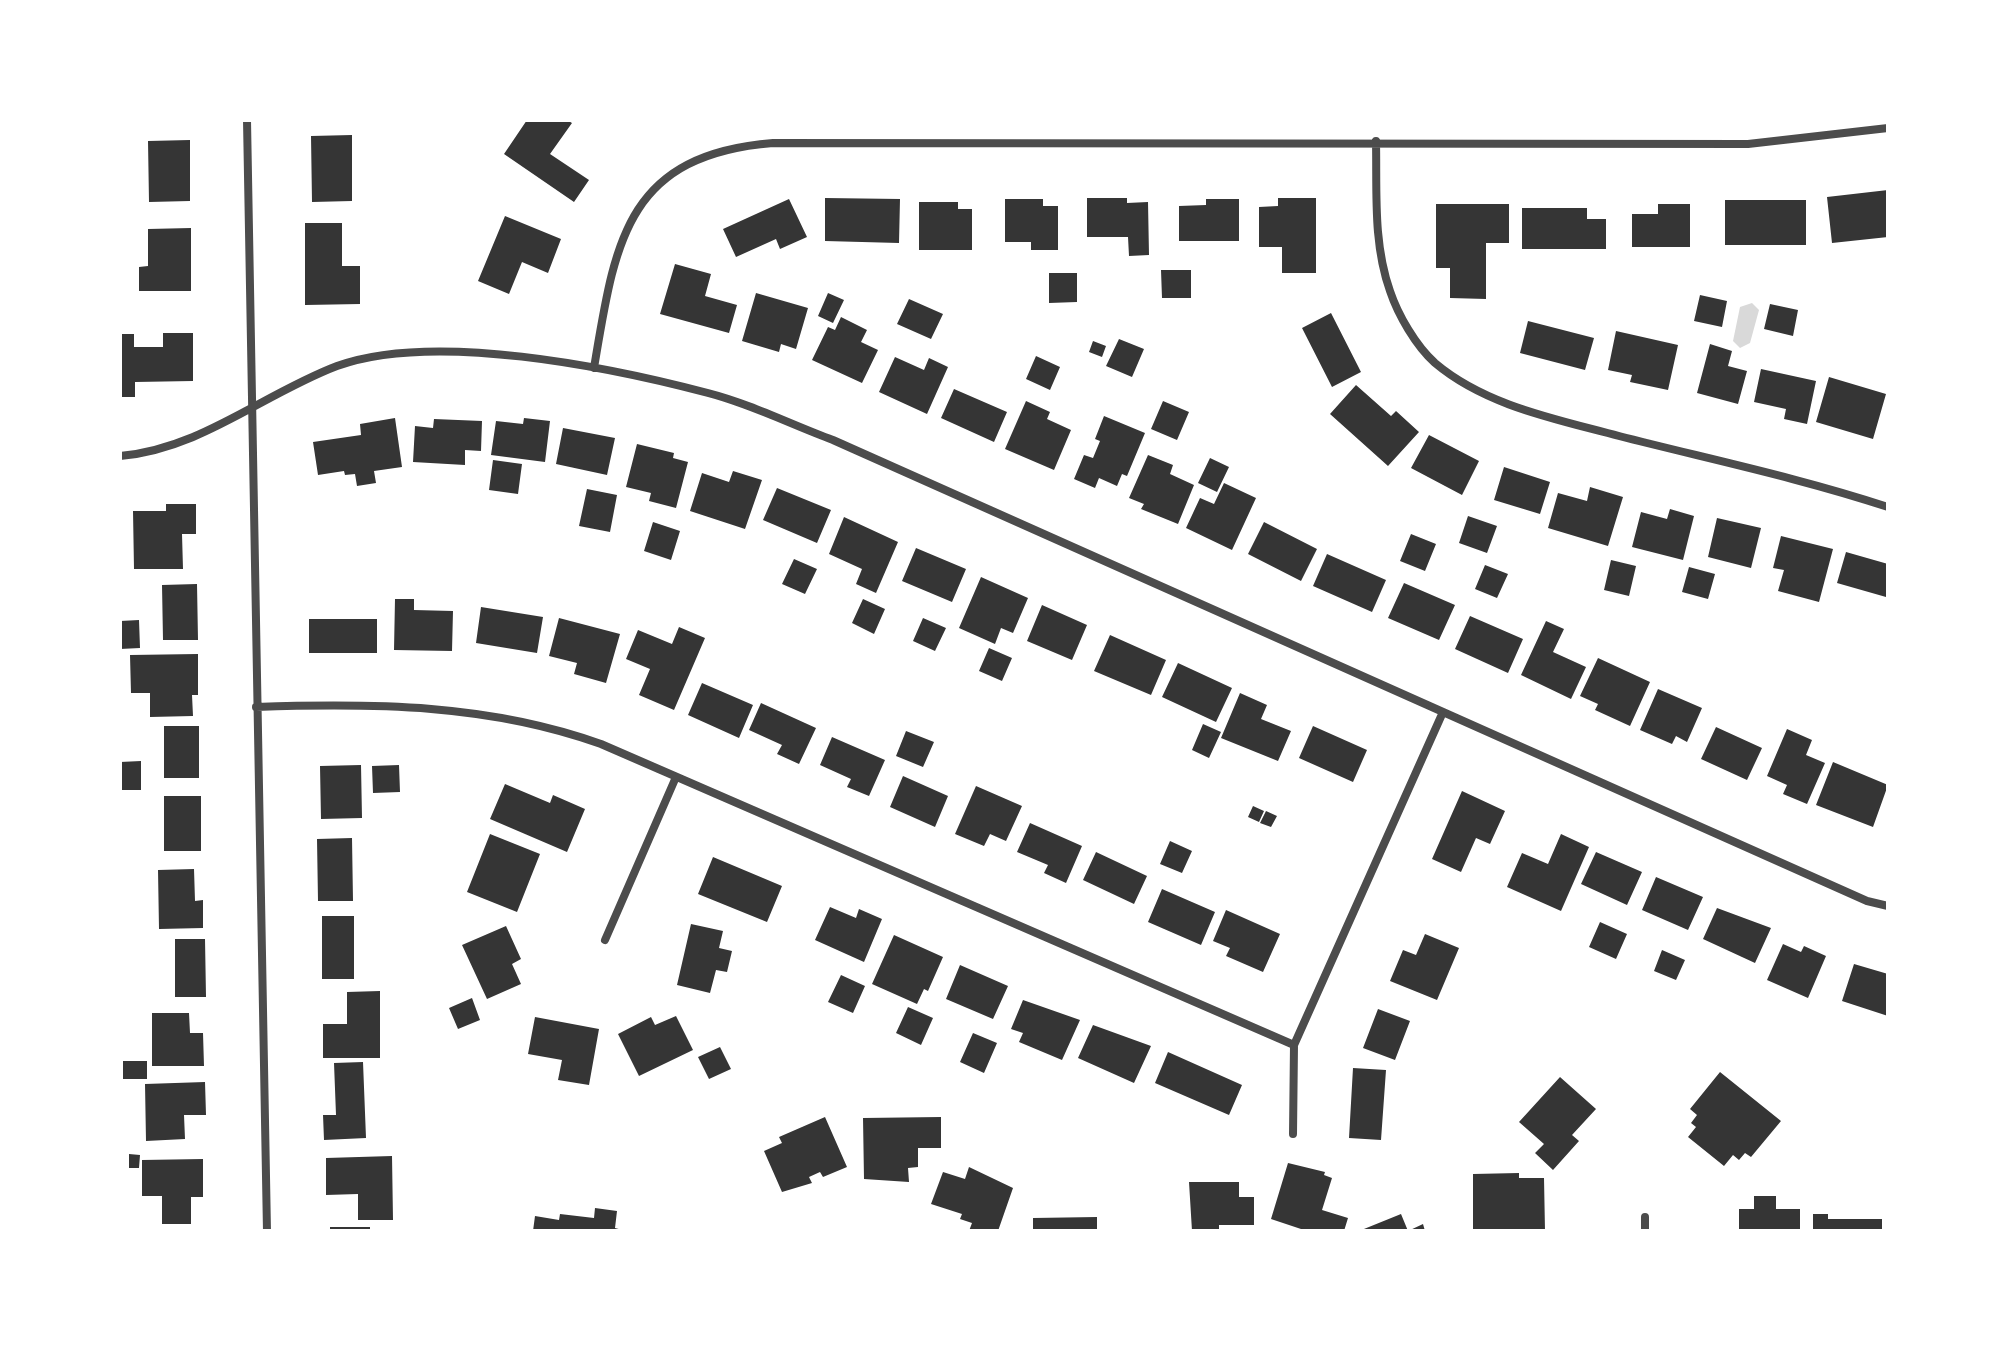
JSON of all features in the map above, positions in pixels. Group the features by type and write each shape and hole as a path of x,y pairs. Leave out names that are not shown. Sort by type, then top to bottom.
{"street":[{"path":"247,120 267,1231"},
{"path":"594,368 615,254 642,202 677,170 700,156 732,146 773,143 1376,141 1748,144 1888,128"},
{"path":"1376,141 1378,242 1390,292 1408,327 1433,361 1470,387 1527,412 1828,487 1888,507"},
{"path":"120,456 184,441 335,367 369,356 428,352 594,368 711,394 833,440 1867,901 1888,906"},
{"path":"256,707 430,707 507,716 589,740 1294,1045"},
{"path":"1293,1134 1294,1045 1443,712"},
{"path":"605,940 676,777"},
{"path":"1645,1217 1645,1231"}],"shaded area":[{"path":"1752,303 1759,310 1750,343 1740,348 1733,341 1740,307"}],"building":[{"path":"527,120 567,120 572,123 550,154 589,180 574,202 504,154"},
{"path":"352,135 352,201 312,202 311,136"},
{"path":"190,140 190,201 149,202 148,141"},
{"path":"1888,190 1888,237 1832,243 1827,197"},
{"path":"825,198 900,199 899,243 825,241"},
{"path":"1087,198 1127,198 1127,203 1148,202 1149,255 1129,256 1128,237 1087,237"},
{"path":"1278,198 1316,198 1316,273 1282,273 1282,247 1259,247 1259,207 1278,206"},
{"path":"789,199 807,237 780,249 776,239 736,257 723,229"},
{"path":"1005,199 1043,199 1043,206 1058,206 1058,250 1031,250 1031,242 1005,242"},
{"path":"1206,199 1239,199 1239,241 1179,241 1179,206 1206,205"},
{"path":"1725,200 1806,200 1806,245 1725,245"},
{"path":"919,202 958,202 958,209 972,209 972,250 919,250"},
{"path":"1436,204 1509,204 1509,243 1486,243 1486,299 1450,298 1450,268 1436,268"},
{"path":"1658,204 1690,204 1690,247 1632,247 1632,214 1658,214"},
{"path":"1522,208 1587,208 1587,219 1606,219 1606,249 1522,249"},
{"path":"505,216 561,239 548,273 522,262 509,294 478,281"},
{"path":"305,223 342,223 342,266 360,266 360,304 305,305"},
{"path":"191,228 191,291 139,291 139,267 148,266 148,229"},
{"path":"675,264 711,274 705,296 737,305 729,333 660,314"},
{"path":"1161,270 1191,270 1191,298 1162,298"},
{"path":"1049,273 1077,273 1077,302 1049,303"},
{"path":"756,293 808,308 796,349 781,344 779,352 742,341"},
{"path":"828,293 844,300 833,323 818,316"},
{"path":"1700,295 1727,301 1722,327 1694,321"},
{"path":"909,299 943,314 931,339 897,324"},
{"path":"1770,304 1798,310 1793,336 1764,329"},
{"path":"1331,313 1361,372 1332,387 1302,328"},
{"path":"841,317 867,330 861,342 878,350 862,383 812,360 828,327 835,330"},
{"path":"1528,321 1594,338 1585,370 1520,353"},
{"path":"1616,331 1678,345 1668,390 1630,382 1632,375 1608,370"},
{"path":"163,333 193,333 193,381 135,382 135,397 120,397 120,334 134,334 134,347 163,347"},
{"path":"1119,339 1144,349 1132,377 1106,366"},
{"path":"1093,341 1106,346 1102,357 1089,352"},
{"path":"1710,344 1732,351 1728,366 1747,371 1738,404 1697,393"},
{"path":"1036,356 1060,367 1050,390 1026,379"},
{"path":"895,357 924,370 929,358 948,367 927,414 879,392"},
{"path":"1761,369 1816,381 1807,424 1784,419 1786,409 1754,402"},
{"path":"1829,377 1886,394 1873,439 1816,422"},
{"path":"1356,385 1391,416 1396,411 1419,432 1388,466 1330,414"},
{"path":"954,389 1007,412 994,442 941,418"},
{"path":"1026,401 1050,412 1047,419 1071,430 1054,470 1005,449"},
{"path":"1163,401 1189,412 1177,440 1151,429"},
{"path":"1104,416 1145,433 1127,476 1122,474 1117,486 1099,478 1095,488 1074,479 1084,455 1093,458 1100,441 1095,439"},
{"path":"395,418 402,467 374,471 376,483 357,486 355,474 345,475 344,471 318,475 313,442 361,435 360,424"},
{"path":"524,418 550,421 545,462 491,455 496,421 523,424"},
{"path":"434,419 482,421 481,451 465,450 465,465 413,462 415,426 433,428"},
{"path":"563,428 615,438 607,475 556,464"},
{"path":"1429,435 1479,461 1462,495 1411,468"},
{"path":"637,444 674,453 673,458 688,462 676,508 649,501 651,493 626,487"},
{"path":"1148,455 1173,465 1170,474 1194,485 1178,524 1141,509 1144,504 1129,498"},
{"path":"1210,458 1229,467 1217,492 1198,483"},
{"path":"493,460 522,464 518,494 489,490"},
{"path":"1504,467 1550,482 1540,514 1494,500"},
{"path":"733,471 762,480 745,529 690,511 702,473 729,482"},
{"path":"1224,483 1256,498 1232,550 1186,528 1200,498 1214,504"},
{"path":"1590,487 1623,497 1608,546 1548,528 1558,493 1587,501"},
{"path":"777,488 831,510 817,543 763,520"},
{"path":"587,489 617,495 610,532 579,526"},
{"path":"166,504 196,504 196,534 182,534 183,569 134,569 133,511 166,511"},
{"path":"1670,509 1694,516 1683,560 1632,547 1641,512 1667,519"},
{"path":"1468,516 1497,526 1487,553 1459,543"},
{"path":"844,517 898,542 876,593 856,584 862,569 829,554"},
{"path":"1717,518 1761,528 1751,568 1708,557"},
{"path":"653,522 680,531 671,560 644,551"},
{"path":"1264,522 1317,549 1301,581 1248,554"},
{"path":"1411,534 1436,544 1425,571 1400,561"},
{"path":"1781,536 1833,549 1819,602 1778,591 1784,570 1773,568"},
{"path":"916,548 966,569 952,602 902,581"},
{"path":"1846,552 1888,564 1886,597 1837,583"},
{"path":"1327,554 1386,580 1372,612 1313,586"},
{"path":"794,559 817,569 805,594 782,584"},
{"path":"1611,560 1636,566 1629,596 1604,590"},
{"path":"1485,565 1508,574 1497,598 1475,589"},
{"path":"1689,567 1715,574 1708,599 1682,592"},
{"path":"981,577 1028,598 1013,633 1001,628 995,644 959,628"},
{"path":"1404,583 1455,605 1439,640 1388,618"},
{"path":"197,584 198,640 163,640 162,585"},
{"path":"395,599 414,599 414,610 453,611 452,651 394,650"},
{"path":"863,599 885,609 874,634 852,623"},
{"path":"1042,605 1087,625 1072,660 1027,641"},
{"path":"481,607 543,617 537,653 476,643"},
{"path":"1470,616 1523,639 1508,673 1455,649"},
{"path":"559,618 620,634 606,683 574,674 577,663 549,656"},
{"path":"923,618 946,628 935,651 913,641"},
{"path":"309,619 377,619 377,653 309,653"},
{"path":"139,620 140,648 120,649 120,621"},
{"path":"1546,621 1564,629 1553,652 1586,667 1571,699 1521,675"},
{"path":"679,627 705,638 674,710 639,695 650,669 626,659 638,630 672,644"},
{"path":"1110,635 1166,660 1151,695 1094,671"},
{"path":"989,648 1012,658 1002,681 979,671"},
{"path":"198,654 198,695 192,695 193,716 150,717 150,693 131,693 130,655"},
{"path":"1598,658 1650,682 1630,726 1595,710 1598,704 1580,696"},
{"path":"1178,663 1232,688 1216,722 1162,697"},
{"path":"702,683 753,705 739,738 688,715"},
{"path":"1658,689 1702,708 1687,742 1676,736 1672,744 1640,730"},
{"path":"1240,693 1267,705 1261,719 1291,731 1278,761 1221,738"},
{"path":"761,703 816,728 799,764 777,754 782,745 749,730"},
{"path":"1203,724 1221,732 1209,758 1192,750"},
{"path":"164,726 199,726 199,778 164,778"},
{"path":"1313,726 1367,750 1353,782 1299,758"},
{"path":"1716,727 1762,748 1747,780 1701,759"},
{"path":"1787,729 1812,740 1806,755 1825,763 1807,804 1783,794 1787,785 1767,776"},
{"path":"906,731 934,742 923,767 896,756"},
{"path":"832,737 885,760 869,796 847,787 851,779 820,765"},
{"path":"141,761 141,790 120,790 120,762"},
{"path":"1833,762 1888,785 1873,827 1816,805"},
{"path":"361,765 362,818 321,819 320,766"},
{"path":"399,765 400,792 373,793 372,766"},
{"path":"903,776 948,796 935,827 890,807"},
{"path":"505,784 550,803 553,795 585,809 567,852 490,819"},
{"path":"976,786 1022,806 1006,841 990,834 984,846 955,834"},
{"path":"1462,791 1505,811 1490,844 1476,838 1461,872 1432,859"},
{"path":"164,796 201,796 201,851 164,851"},
{"path":"1253,806 1264,811 1259,822 1248,817"},
{"path":"1266,811 1277,816 1271,827 1260,823"},
{"path":"1030,823 1082,846 1066,883 1044,873 1048,865 1017,852"},
{"path":"490,834 540,854 517,912 467,892"},
{"path":"1561,834 1589,847 1561,911 1507,887 1522,853 1548,864"},
{"path":"352,838 353,901 318,901 317,839"},
{"path":"1170,841 1192,851 1182,873 1160,864"},
{"path":"1096,852 1147,876 1134,904 1083,880"},
{"path":"1596,852 1642,872 1627,905 1581,884"},
{"path":"713,857 782,886 767,922 698,894"},
{"path":"194,869 195,901 203,900 203,928 159,929 158,870"},
{"path":"1656,877 1703,897 1688,930 1642,910"},
{"path":"1162,889 1215,912 1201,945 1148,922"},
{"path":"830,907 856,918 859,909 882,919 864,962 815,940"},
{"path":"1717,908 1771,928 1755,963 1703,939"},
{"path":"1226,910 1280,934 1263,972 1226,956 1230,948 1213,941"},
{"path":"322,916 354,916 354,979 322,979"},
{"path":"1600,922 1627,934 1616,959 1589,947"},
{"path":"691,924 723,931 719,948 732,951 727,972 716,970 710,993 677,985"},
{"path":"506,926 521,959 512,964 521,984 487,999 462,945"},
{"path":"1425,934 1459,948 1437,1000 1390,981 1403,950 1416,955"},
{"path":"894,935 943,957 928,991 924,989 917,1004 872,984"},
{"path":"175,939 205,939 206,997 175,997"},
{"path":"1783,944 1801,952 1804,946 1826,956 1808,998 1767,980"},
{"path":"1662,950 1685,960 1676,980 1654,971"},
{"path":"1854,964 1888,974 1888,1016 1842,1001"},
{"path":"960,965 1008,986 993,1019 946,999"},
{"path":"841,975 865,986 853,1013 828,1002"},
{"path":"380,991 380,1058 323,1058 323,1024 347,1024 347,992"},
{"path":"472,998 480,1020 458,1029 449,1008"},
{"path":"1023,1000 1080,1020 1062,1060 1019,1042 1023,1033 1011,1029"},
{"path":"908,1007 933,1018 921,1045 896,1033"},
{"path":"1378,1009 1410,1021 1395,1060 1363,1048"},
{"path":"152,1013 189,1013 190,1033 203,1033 204,1066 152,1066"},
{"path":"676,1016 693,1050 639,1076 618,1034 651,1017 655,1025"},
{"path":"535,1017 599,1029 589,1085 558,1080 562,1060 528,1054"},
{"path":"1093,1025 1151,1046 1134,1083 1078,1058"},
{"path":"973,1033 997,1043 984,1073 960,1062"},
{"path":"720,1047 731,1069 709,1079 698,1057"},
{"path":"1168,1052 1242,1085 1229,1115 1155,1083"},
{"path":"123,1061 147,1061 147,1079 123,1079"},
{"path":"363,1062 366,1138 324,1140 323,1115 336,1115 334,1063"},
{"path":"1353,1068 1386,1070 1381,1140 1349,1138"},
{"path":"1720,1072 1781,1121 1751,1157 1745,1153 1739,1160 1733,1155 1724,1166 1688,1137 1696,1127 1691,1123 1697,1115 1690,1109"},
{"path":"1560,1077 1596,1109 1572,1135 1579,1141 1553,1170 1535,1153 1544,1144 1519,1122"},
{"path":"205,1082 206,1115 184,1115 185,1139 146,1141 145,1084"},
{"path":"825,1117 847,1167 823,1177 820,1172 809,1177 812,1183 782,1192 764,1151 782,1143 779,1137"},
{"path":"941,1117 941,1148 918,1148 918,1167 908,1168 909,1182 864,1179 863,1118"},
{"path":"129,1154 140,1155 139,1168 129,1168"},
{"path":"392,1156 393,1220 358,1220 358,1194 326,1195 326,1158"},
{"path":"203,1159 203,1197 191,1197 191,1224 162,1224 162,1196 142,1196 142,1160"},
{"path":"1288,1163 1325,1172 1324,1175 1332,1178 1322,1210 1348,1218 1344,1231 1307,1231 1271,1219"},
{"path":"969,1167 1013,1188 998,1231 969,1231 972,1223 960,1219 962,1214 931,1204 943,1172 965,1179"},
{"path":"1519,1173 1519,1178 1544,1178 1545,1231 1473,1231 1473,1174"},
{"path":"1189,1182 1239,1182 1239,1197 1254,1197 1254,1225 1219,1225 1219,1231 1192,1231"},
{"path":"1754,1196 1776,1196 1776,1209 1800,1209 1800,1231 1739,1231 1739,1209 1754,1209"},
{"path":"595,1208 617,1211 615,1228 626,1231 533,1231 535,1216 559,1220 560,1214 594,1218"},
{"path":"1401,1214 1408,1231 1359,1231"},
{"path":"1813,1214 1828,1214 1828,1219 1882,1219 1882,1231 1813,1231"},
{"path":"1097,1217 1097,1231 1033,1231 1033,1218"},
{"path":"1423,1224 1425,1231 1408,1231"},
{"path":"330,1227 370,1227 370,1231 330,1231"}]}
